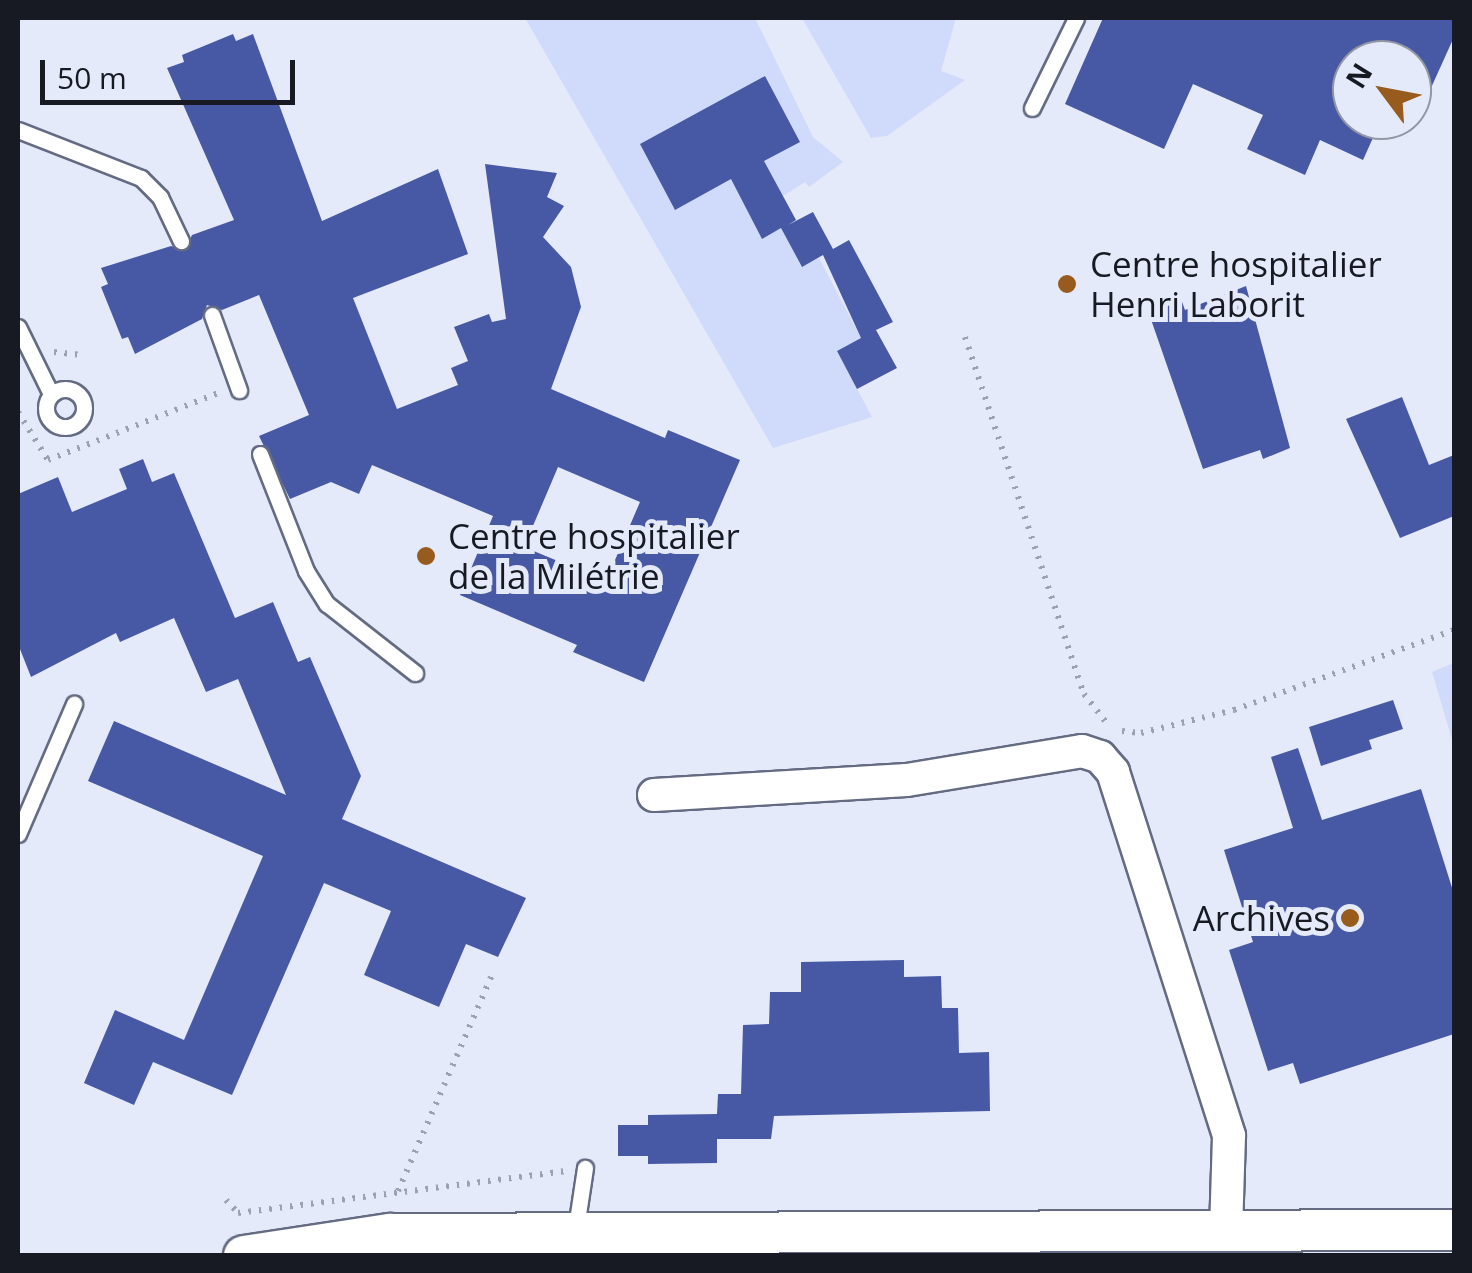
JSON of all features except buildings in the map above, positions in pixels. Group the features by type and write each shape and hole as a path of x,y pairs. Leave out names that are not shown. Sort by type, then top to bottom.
{"street":[{"path":"654,795 907,780 1082,751 1100,757 1113,772 1229,1136 1226,1229"},
{"path":"244,1256 390,1234 593,1243 1014,1243 1226,1229 1275,1242 1454,1230"}],"lane":[{"path":"1032,108 1076,18"},
{"path":"18,130 141,178 160,197 181,242"},
{"path":"212,315 231,390"},
{"path":"18,327 51,394"},
{"path":"260,454 306,571 327,604 415,673"},
{"path":"18,834 74,704"},
{"path":"586,1168 593,1243"}],"path":[{"path":"965,337 1084,694 1116,729 1141,733 1234,710 1454,630"},
{"path":"18,412 48,460 231,390"},
{"path":"398,1192 493,973"},
{"path":"226,1200 238,1212 586,1168"}],"shaded area":[{"path":"525,18 755,18 813,137 843,162 809,187 805,182 783,196 775,182 762,238 781,228 801,266 819,258 861,338 837,351 872,417 773,448"},
{"path":"802,18 956,18 941,71 965,80 887,136 871,138"},
{"path":"1454,663 1454,746 1432,672"}],"place":[{"name":"Centre hospitalier Henri Laborit","path":"1067,284"},
{"name":"Centre hospitalier de la Milétrie","path":"426,556"},
{"name":"Archives","path":"1350,918"}]}
